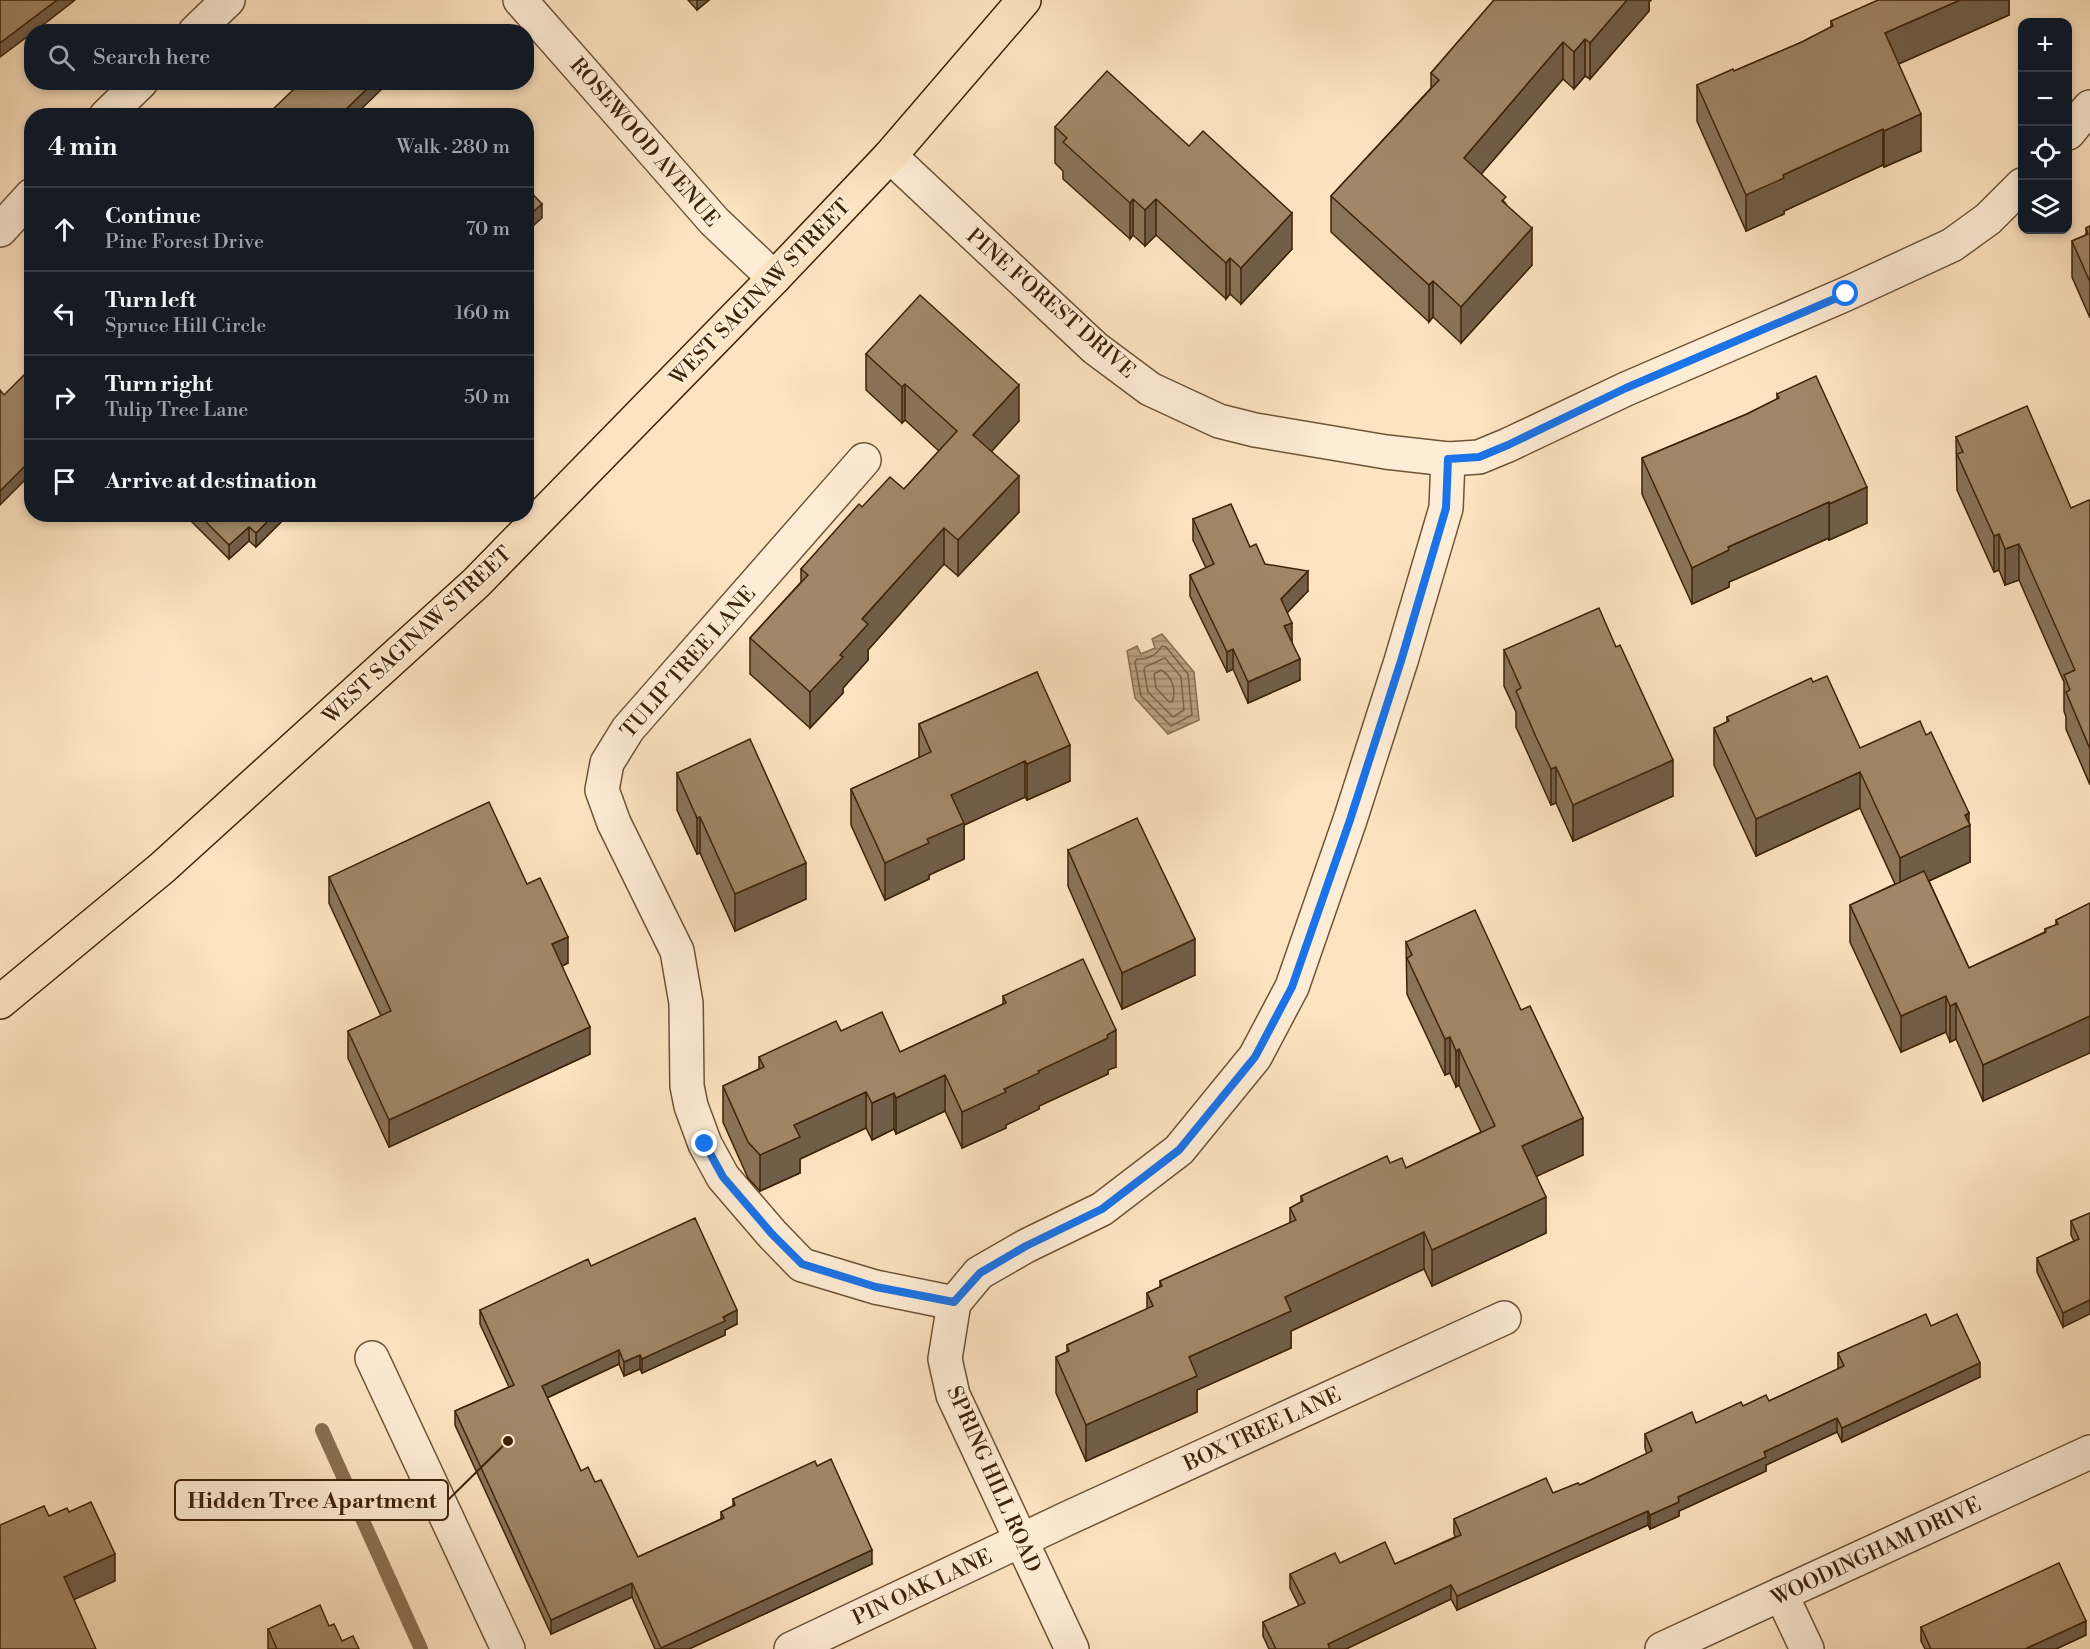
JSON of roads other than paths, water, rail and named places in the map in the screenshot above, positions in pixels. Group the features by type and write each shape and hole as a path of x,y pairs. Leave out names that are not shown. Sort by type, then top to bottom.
{"main road":[{"name":"WEST SAGINAW STREET","path":"0,1002 170,860 476,583 890,156 1024,0"}],"street":[{"path":"203,24 228,0"},
{"name":"ROSEWOOD AVENUE","path":"520,0 714,221 774,278"},
{"path":"114,108 133,90"},
{"path":"2072,127 2090,107"},
{"name":"PINE FOREST DRIVE","path":"890,156 1095,348 1150,389 1219,421 1246,428 1386,452 1448,459 1479,457 1508,445 1626,388 1846,294 1952,244 1988,219 2018,189"},
{"path":"0,230 24,204"},
{"path":"954,1302 980,1273 1026,1246 1102,1209 1179,1150 1255,1057 1292,987 1372,752 1446,508 1448,459"},
{"name":"TULIP TREE LANE","path":"864,460 628,729 607,763 602,790 614,823 677,951 686,1003 687,1086 691,1106 705,1144 723,1177 772,1234 802,1264 876,1287 954,1302"},
{"name":"SPRING HILL ROAD","path":"954,1302 945,1359 953,1395 1072,1649"},
{"name":"BOX TREE LANE","path":"1020,1540 1503,1318"},
{"path":"372,1358 508,1649"},
{"name":"WOODINGHAM DRIVE","path":"1662,1649 2090,1452"},
{"name":"PIN OAK LANE","path":"791,1649 1020,1540"},
{"path":"1781,1594 1807,1649"}],"water":[{"path":"1162,634 1194,672 1199,720 1168,734 1135,698 1127,651 1137,646 1141,654 1155,648 1152,639"}],"waterway":[{"path":"322,1430 421,1649"}],"place":[{"name":"Hidden Tree Apartment","path":"508,1441"}]}
